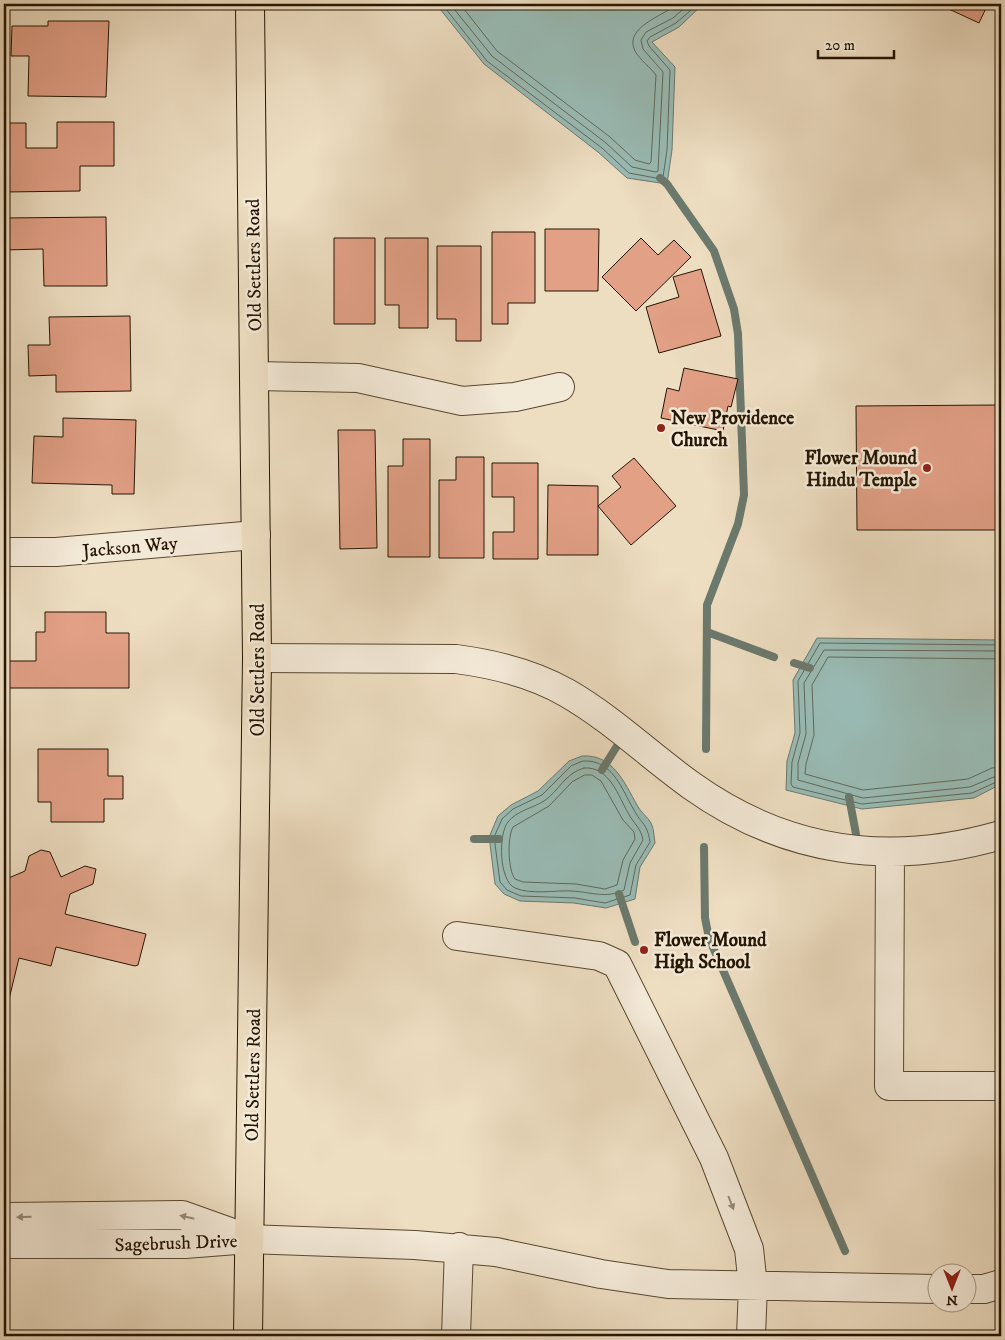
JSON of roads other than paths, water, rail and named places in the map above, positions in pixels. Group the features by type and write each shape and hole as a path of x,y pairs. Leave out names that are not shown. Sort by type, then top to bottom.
{"main road":[{"name":"Old Settlers Road","path":"248,1336 258,658 250,4"}],"street":[{"path":"254,376 358,378 462,401 515,397 560,387"},
{"name":"Jackson Way","path":"4,552 56,552 256,535"},
{"path":"258,658 456,659 479,662 524,674 546,683 587,706 691,785 735,814 778,832 810,842 843,848 890,852 955,846 1001,835"},
{"path":"890,852 888,1086 1001,1086"},
{"path":"458,936 600,956 617,964 714,1158 749,1249 753,1265 751,1336"},
{"name":"Sagebrush Drive","path":"4,1218 182,1215 249,1239"},
{"path":"249,1239 459,1247 531,1258 636,1280 711,1286 928,1290"},
{"name":"Sagebrush Drive","path":"4,1244 185,1244 249,1239"},
{"path":"456,1336 459,1247"},
{"path":"978,1290 984,1290 1001,1284"}],"water":[{"path":"436,4 703,4 679,27 652,42 675,67 672,150 667,184 627,178 598,152 484,64"},
{"path":"817,638 1001,640 1001,784 974,798 862,809 786,790 787,761 795,733 793,680"},
{"path":"582,756 593,757 610,765 622,779 638,808 652,825 655,843 640,867 635,899 606,908 574,903 520,901 504,894 495,884 490,844 490,835 498,816 511,805 538,791 569,761"}],"waterway":[{"path":"660,178 667,184 714,251 734,309 738,334 744,495 738,524 707,605 706,749"},
{"path":"707,632 774,657"},
{"path":"794,663 810,668"},
{"path":"602,770 617,746"},
{"path":"849,797 856,834"},
{"path":"474,839 499,839"},
{"path":"704,847 705,918 709,938 845,1251"},
{"path":"619,894 635,942"}],"place":[{"name":"New Providence Church","path":"661,428"},
{"name":"Flower Mound Hindu Temple","path":"927,468"},
{"name":"Flower Mound High School","path":"644,950"}]}
